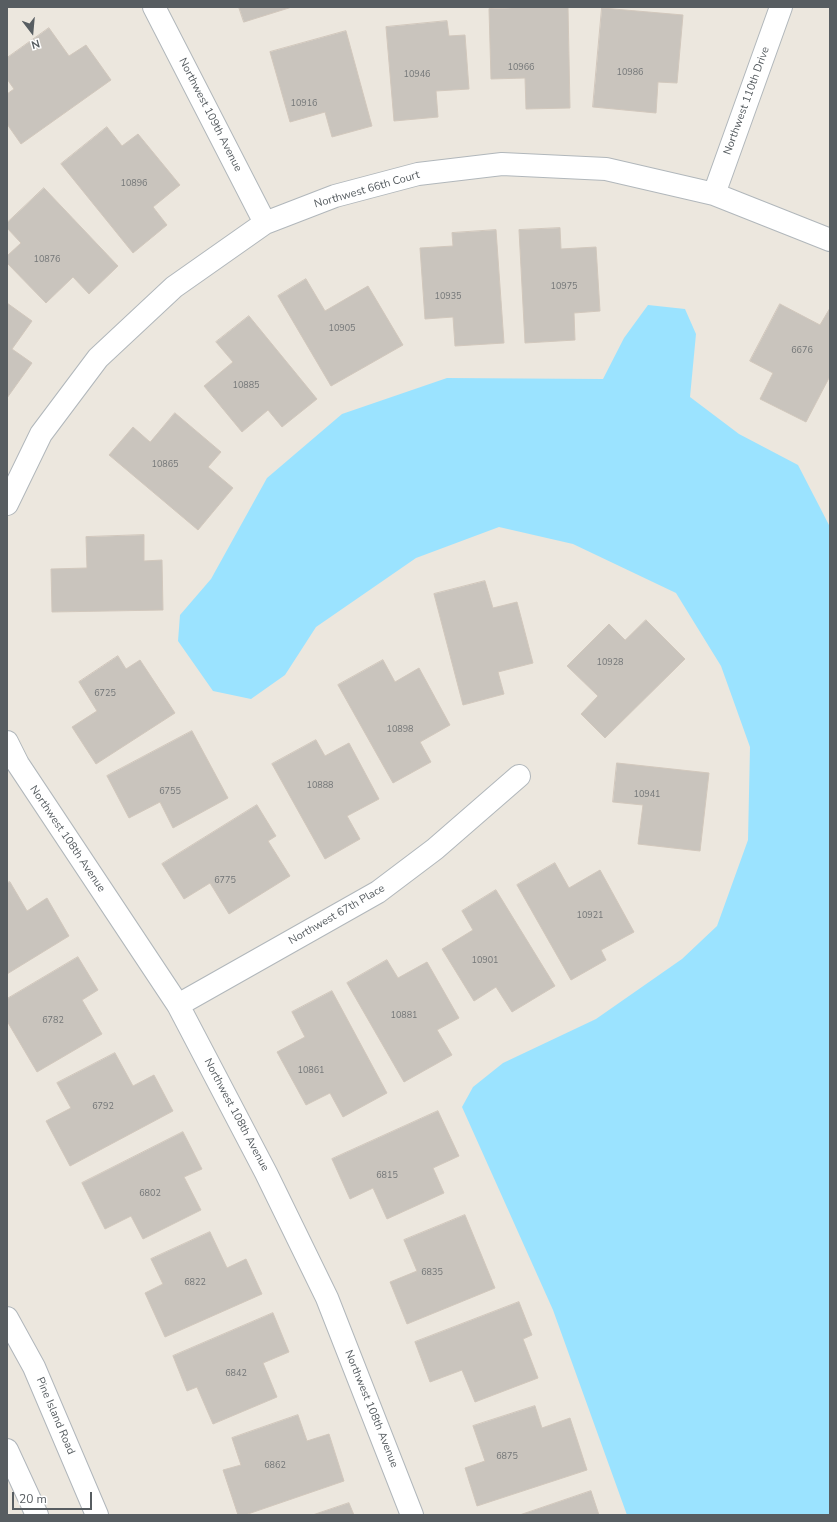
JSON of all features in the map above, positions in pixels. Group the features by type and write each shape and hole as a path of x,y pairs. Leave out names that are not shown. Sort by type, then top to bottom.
{"street":[{"name":"Northwest 109th Avenue","path":"154,7 265,223"},
{"name":"Northwest 110th Drive","path":"714,194 781,7"},
{"name":"Northwest 66th Court","path":"7,504 41,434 98,358 174,287 265,223 335,196 418,174 502,164 606,169 714,194 830,240"},
{"name":"Northwest 108th Avenue","path":"7,742 18,764 178,1005 266,1173 327,1298 412,1515"},
{"name":"Northwest 67th Place","path":"178,1005 378,892 435,849 519,776"},
{"name":"Pine Island Road","path":"7,1318 34,1367 98,1515"},
{"path":"7,1450 37,1515"}],"water":[{"path":"648,305 685,309 696,334 690,397 739,434 798,465 830,527 830,1515 627,1515 553,1310 462,1107 473,1087 503,1063 596,1019 682,959 717,926 748,840 750,747 721,666 676,593 573,544 499,527 416,558 316,627 285,675 251,699 213,691 178,641 180,615 211,579 267,478 342,414 447,378 603,379 624,338"}],"building":[{"path":"239,7 292,7 244,22"},
{"path":"568,7 570,108 526,109 525,78 491,79 489,9"},
{"path":"602,8 683,15 677,83 658,82 656,113 593,107"},
{"path":"447,21 449,36 465,35 469,89 436,91 438,117 394,121 386,27"},
{"path":"49,28 69,56 86,45 111,80 21,144 7,124 7,94 14,89 7,79 7,58"},
{"path":"346,31 372,126 332,137 325,112 290,122 270,52"},
{"path":"107,127 122,146 138,134 180,185 153,207 167,225 133,253 61,164"},
{"path":"44,188 118,266 89,294 73,277 46,303 7,263 7,256 21,243 7,228 7,223"},
{"path":"560,228 561,249 596,247 600,311 574,313 575,340 525,343 519,230"},
{"path":"496,230 504,343 455,346 453,317 425,319 420,248 453,246 452,233"},
{"path":"306,279 325,311 368,286 403,345 331,386 278,296"},
{"path":"7,303 32,321 12,349 32,363 7,398"},
{"path":"780,304 820,325 830,308 830,376 806,422 760,399 773,373 750,361"},
{"path":"249,316 317,399 282,427 268,410 242,432 204,386 233,362 216,342"},
{"path":"175,413 221,452 208,467 233,488 198,530 109,455 133,427 150,442"},
{"path":"144,535 144,561 162,560 163,610 52,612 51,569 87,568 86,537"},
{"path":"485,581 493,608 517,602 533,663 498,672 504,694 463,705 434,594"},
{"path":"646,620 685,659 605,738 581,714 598,696 567,666 609,624 625,640"},
{"path":"118,656 126,669 140,660 175,713 96,764 72,727 97,711 79,682"},
{"path":"383,660 395,682 419,668 450,725 420,742 431,762 393,783 338,685"},
{"path":"192,731 228,798 173,828 160,802 129,818 107,776"},
{"path":"316,740 325,756 349,743 379,799 347,816 360,839 325,859 272,764"},
{"path":"617,763 709,773 700,851 638,844 643,805 613,802"},
{"path":"257,805 276,836 268,841 290,876 229,914 210,883 184,899 162,864"},
{"path":"555,863 569,888 600,870 634,932 601,950 606,960 571,980 517,885"},
{"path":"10,882 27,911 47,898 69,936 7,974 7,883"},
{"path":"496,890 555,986 512,1012 496,987 474,1001 442,949 473,930 462,911"},
{"path":"78,957 98,990 82,1000 102,1034 37,1072 7,1021 7,999"},
{"path":"387,960 398,978 427,962 459,1018 437,1030 452,1055 404,1082 347,983"},
{"path":"332,991 387,1093 343,1117 330,1093 306,1105 277,1052 305,1037 292,1012"},
{"path":"115,1053 133,1086 154,1075 173,1111 70,1166 46,1121 71,1108 57,1083"},
{"path":"438,1111 459,1156 433,1168 444,1193 387,1219 373,1188 350,1199 332,1159"},
{"path":"183,1132 202,1169 184,1177 201,1210 143,1239 131,1216 105,1229 82,1183"},
{"path":"465,1215 495,1288 407,1324 390,1282 417,1271 404,1240"},
{"path":"210,1232 227,1268 246,1259 262,1294 165,1337 145,1293 163,1284 151,1259"},
{"path":"519,1302 532,1335 523,1339 538,1378 475,1402 462,1370 430,1382 415,1342"},
{"path":"273,1313 289,1352 263,1363 277,1397 213,1424 197,1387 187,1391 173,1356"},
{"path":"535,1406 542,1428 570,1418 587,1470 477,1506 465,1468 485,1461 473,1426"},
{"path":"298,1415 307,1441 329,1434 344,1481 245,1515 238,1515 223,1470 241,1465 232,1438"},
{"path":"591,1491 599,1515 520,1515"},
{"path":"349,1503 354,1515 313,1515"}]}
